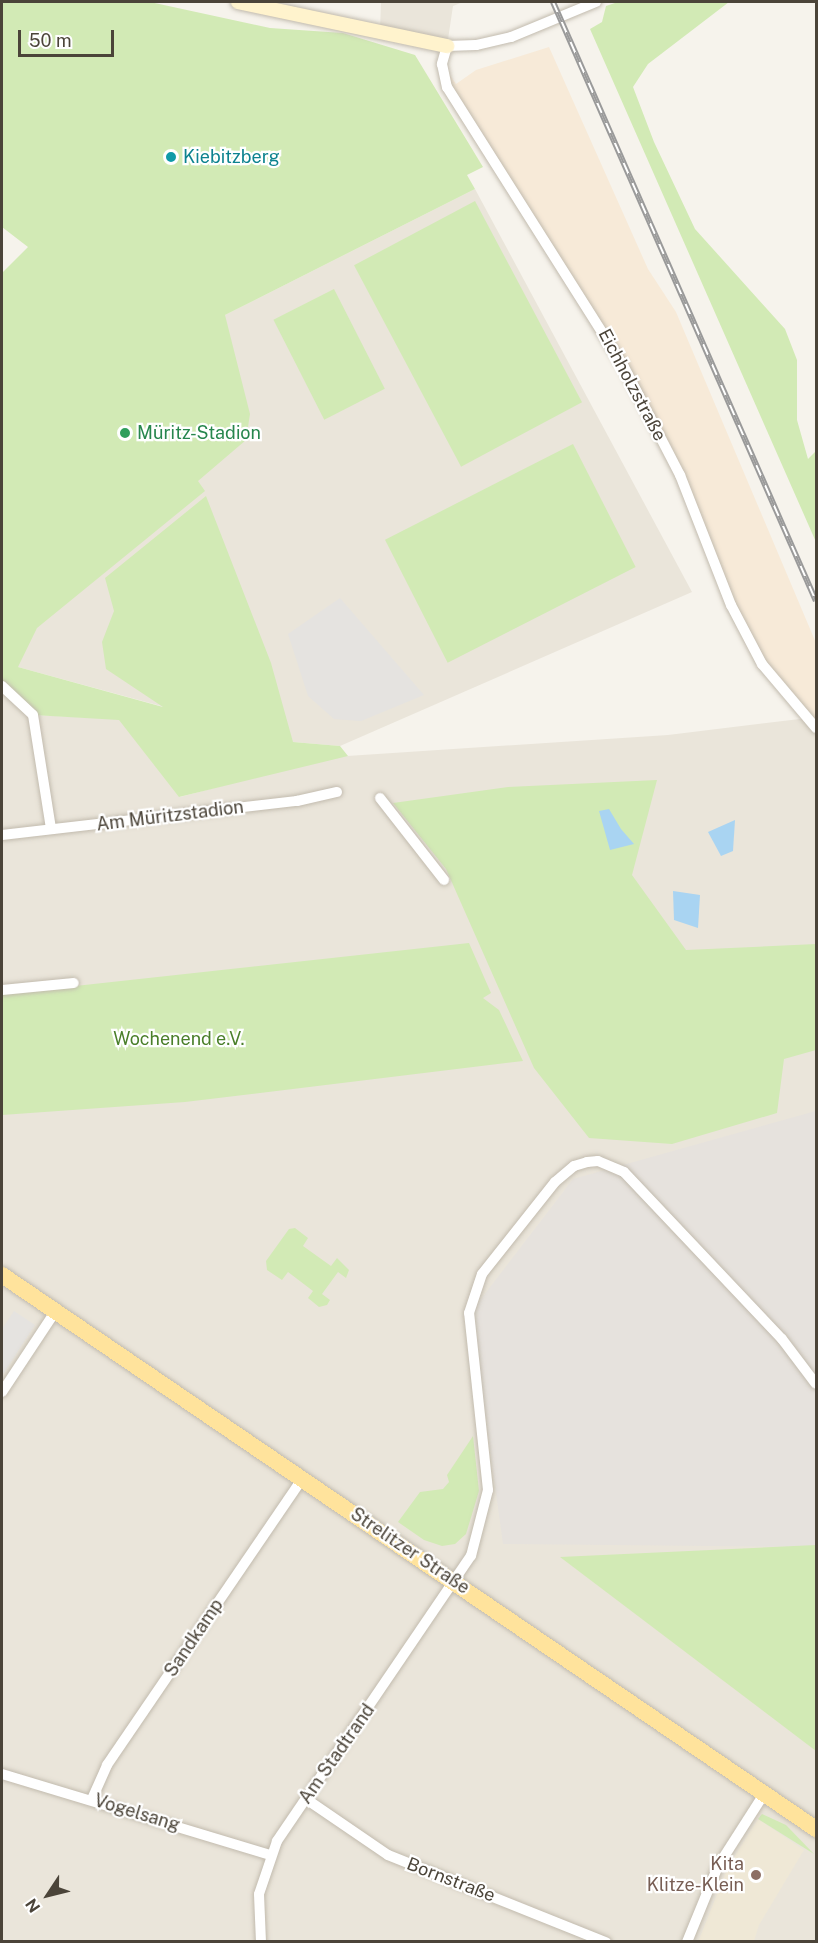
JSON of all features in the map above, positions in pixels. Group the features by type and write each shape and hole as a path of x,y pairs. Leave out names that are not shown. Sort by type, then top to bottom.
{"main road":[{"name":"Strelitzer Straße","path":"2,1275 816,1829"}],"street":[{"path":"238,2 447,46 476,45 511,37 596,2"},
{"name":"Eichholzstraße","path":"447,46 442,64 447,87 624,367 680,475 731,605 762,664 816,728"},
{"path":"3,694 33,716 51,829"},
{"name":"Am Müritzstadion","path":"2,835 297,801 337,792"},
{"path":"380,798 444,880"},
{"path":"2,990 74,983"},
{"name":"Am Stadtrand","path":"261,1941 260,1894 271,1855 306,1799 456,1582 471,1556 488,1490 469,1312 482,1274 540,1199 574,1166 598,1161 624,1172 782,1339 816,1384"},
{"path":"2,1392 55,1312"},
{"name":"Sandkamp","path":"92,1799 107,1765 302,1479"},
{"name":"Vogelsang","path":"2,1774 92,1799 271,1855"},
{"path":"687,1941 718,1866 764,1794"},
{"name":"Bornstraße","path":"306,1799 388,1856 606,1941"}],"shaded area":[{"path":"381,2 463,2 453,6 447,46 380,31"},
{"path":"549,47 648,269 676,312 816,643 816,728 762,664 680,475 624,367 447,87 442,64 456,84 476,70"},
{"path":"475,189 692,592 340,746 293,742 18,667 2,373 225,315"},
{"path":"340,598 424,695 361,721 334,719 308,696 288,634"},
{"path":"2,686 34,715 119,719 180,797 332,757 668,735 808,718 816,728 816,1941 2,1941"},
{"path":"816,1111 816,1547 503,1544 471,1312 573,1179"},
{"path":"14,1311 35,1325 2,1376 2,1329"},
{"name":"Kita Klitze-Klein","path":"758,1819 804,1850 759,1925 754,1941 698,1942 728,1867"}],"green space":[{"path":"2,2 150,2 270,28 343,33 415,55 483,167 467,175 475,189 225,315 250,414 246,440 198,481 205,491 37,628 18,667 163,707 106,669 102,642 114,611 105,578 206,496 271,663 293,742 340,746 348,756 179,797 119,720 33,715 2,686 2,273 28,247 2,227"},
{"path":"618,2 729,2 648,64 633,87 654,142 695,229 785,329 797,360 797,420 808,459 816,451 816,542 590,29 602,22 606,6"},
{"path":"475,201 582,402 461,467 354,265"},
{"path":"334,289 385,389 324,420 273,320"},
{"path":"573,444 636,567 448,663 385,540"},
{"path":"657,780 632,875 686,950 816,944 816,1050 784,1059 777,1113 672,1144 589,1138 534,1068 446,869 393,803 508,787"},
{"name":"Wochenend e.V.","path":"469,943 491,993 483,998 499,1010 523,1061 185,1102 2,1115 2,994"},
{"path":"295,1228 308,1238 303,1246 331,1266 337,1258 349,1270 346,1278 338,1272 322,1294 330,1300 327,1305 319,1307 308,1298 313,1291 288,1272 282,1280 267,1270 266,1261 289,1229"},
{"path":"473,1436 479,1491 466,1534 455,1544 442,1546 424,1540 398,1522 420,1492 443,1489 449,1482 447,1475"},
{"path":"816,1545 816,1751 560,1557"},
{"path":"762,1814 786,1825 814,1854 758,1819"}],"water":[{"path":"609,809 621,829 634,844 610,850 599,811"},
{"path":"735,820 733,851 721,856 708,832"},
{"path":"673,891 700,895 698,928 674,920"}],"railway":[{"path":"553,2 816,601"}],"place":[{"name":"Kiebitzberg","path":"171,157"},
{"name":"Müritz-Stadion","path":"125,433"},
{"name":"Kita Klitze-Klein","path":"756,1875"}]}
